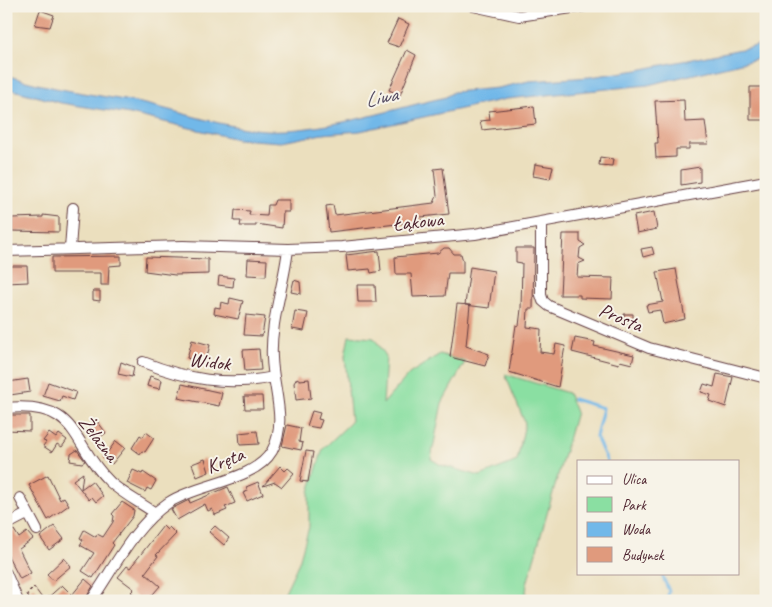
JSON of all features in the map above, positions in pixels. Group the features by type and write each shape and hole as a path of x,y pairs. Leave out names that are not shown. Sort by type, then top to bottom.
{"street":[{"path":"473,6 519,16 586,6"},
{"name":"Łąkowa","path":"6,250 183,246 288,249 342,247 474,234 766,181"},
{"path":"70,249 73,208"},
{"name":"Prosta","path":"541,222 540,295 543,302 649,348 766,378"},
{"name":"Kręta","path":"91,601 143,526 155,513 180,496 250,470 262,463 275,445 280,420 274,377 273,337 288,249"},
{"name":"Widok","path":"143,362 168,372 203,380 251,382 274,377"},
{"name":"Żelazna","path":"6,408 39,408 67,422 112,484 155,513"},
{"path":"20,498 37,530"},
{"path":"6,525 27,514"},
{"path":"6,574 18,601"}],"green space":[{"path":"349,336 374,338 386,356 383,404 409,374 440,354 465,362 442,403 431,459 441,465 480,476 517,461 525,423 505,374 568,393 576,412 527,584 525,601 284,601 283,596 299,562 309,527 309,492 323,449 351,422 345,356"}],"water":[{"path":"766,44 766,57 648,85 506,99 360,131 322,134 282,142 237,139 130,114 61,103 6,88 6,75 56,88 158,107 230,125 267,130 286,130 366,117 446,97 453,92 498,88 529,81 590,77 638,70"}],"building":[{"path":"40,10 54,15 50,27 35,25"},
{"path":"398,19 409,24 399,47 387,43"},
{"path":"407,50 416,55 400,95 389,90"},
{"path":"750,87 766,87 766,120 750,120"},
{"path":"684,100 685,122 705,121 708,144 689,144 689,149 676,149 676,157 656,158 655,143 658,143 655,101"},
{"path":"534,106 536,124 482,130 480,121 490,120 489,111"},
{"path":"600,157 613,159 612,166 599,165"},
{"path":"535,164 553,167 550,179 533,176"},
{"path":"700,167 700,182 681,185 681,170"},
{"path":"443,168 449,214 421,217 422,221 329,232 326,206 333,205 335,215 434,203 437,196 434,169"},
{"path":"275,200 289,200 289,212 283,212 282,228 256,224 256,226 240,226 241,221 234,221 235,210 250,211 249,215 267,216 268,205 273,205"},
{"path":"654,212 657,229 637,233 634,216"},
{"path":"43,215 59,217 59,232 12,231 12,218 43,217"},
{"path":"563,234 580,234 580,242 585,245 580,248 579,258 585,261 578,264 577,277 613,278 612,299 580,298 580,295 560,295"},
{"path":"652,247 654,254 643,257 641,249"},
{"path":"444,248 449,248 454,254 461,254 463,273 448,273 445,296 413,297 411,274 396,274 395,257 438,253"},
{"path":"516,248 534,248 533,309 528,309 527,327 541,329 540,352 554,354 556,344 565,346 558,387 509,372 516,325 519,326 521,309 522,263 516,262"},
{"path":"379,251 381,271 371,273 370,269 348,271 346,255"},
{"path":"121,256 121,265 109,266 108,285 101,285 101,273 52,273 52,257"},
{"path":"146,257 208,259 208,274 175,275 145,271"},
{"path":"248,259 267,260 266,276 247,275"},
{"path":"6,266 27,266 28,282 6,283"},
{"path":"470,267 494,271 489,308 465,305"},
{"path":"676,269 685,319 663,324 660,310 648,312 646,305 663,302 657,272"},
{"path":"219,276 234,278 233,287 218,285"},
{"path":"294,280 300,282 301,294 291,292"},
{"path":"357,285 375,285 376,302 358,302"},
{"path":"93,291 100,291 100,301 93,300"},
{"path":"230,298 243,301 238,319 214,314 215,307 220,308 221,302 229,304"},
{"path":"457,304 470,305 466,346 489,354 485,366 450,357"},
{"path":"295,311 308,313 304,331 292,329"},
{"path":"624,314 633,314 633,323 624,322"},
{"path":"246,315 265,317 262,336 244,335"},
{"path":"575,338 595,342 594,346 634,355 632,364 620,361 619,364 572,352"},
{"path":"192,340 210,345 205,364 187,358"},
{"path":"259,349 261,370 245,371 243,350"},
{"path":"121,362 134,367 132,377 118,374"},
{"path":"717,374 733,377 726,407 709,401 711,395 701,392 704,384 714,387"},
{"path":"150,376 162,380 160,389 147,386"},
{"path":"297,378 300,380 309,379 311,398 296,400 294,383"},
{"path":"28,379 30,392 10,395 8,382"},
{"path":"48,382 76,392 73,400 62,396 60,401 43,396"},
{"path":"182,384 222,393 219,406 178,398"},
{"path":"244,396 262,396 263,409 245,409"},
{"path":"312,411 320,413 318,419 322,420 319,428 307,426"},
{"path":"6,415 30,415 30,431 6,430"},
{"path":"98,422 106,433 96,440 89,429"},
{"path":"287,425 301,428 299,442 303,443 301,450 282,446"},
{"path":"257,431 259,444 240,445 239,433"},
{"path":"146,432 154,438 145,452 142,451 140,454 132,448 140,435 143,437"},
{"path":"49,433 56,438 59,434 67,440 62,447 57,444 52,452 43,446 46,442 43,441"},
{"path":"116,441 125,448 112,464 103,458"},
{"path":"77,450 85,461 82,463 70,461 71,454"},
{"path":"306,451 313,452 308,482 300,481"},
{"path":"205,459 209,472 197,477 192,464"},
{"path":"280,466 285,471 288,468 294,473 282,487 275,482 263,486"},
{"path":"133,470 142,474 143,472 156,481 151,490 147,488 145,492 127,483"},
{"path":"83,473 81,489 92,481 103,496 96,502 92,497 89,500 73,480"},
{"path":"48,475 60,500 64,497 69,505 48,520 29,485"},
{"path":"258,482 263,494 247,501 243,493 248,491 246,487"},
{"path":"228,487 235,503 225,507 227,510 215,515 212,509 208,511 205,504 177,520 171,509 189,500 190,503"},
{"path":"122,502 134,510 133,516 112,543 114,545 93,578 82,571 94,553 80,545 83,540 80,538 84,530 96,537 97,534 103,537 113,522 114,516 112,514"},
{"path":"54,526 64,539 49,550 40,537"},
{"path":"163,526 167,530 169,527 176,534 156,555 158,556 145,573 160,586 147,601 141,601 131,592 134,589 118,577 127,566 130,568"},
{"path":"215,526 229,538 224,545 209,532"},
{"path":"14,530 19,538 27,532 33,539 19,549 31,573 20,579 6,552 6,534"},
{"path":"64,558 71,566 53,581 47,574"},
{"path":"85,579 93,586 84,601 77,601 72,595"},
{"path":"62,585 72,595 65,601 44,601"},
{"path":"34,587 44,601 30,601 27,594"}],"waterway":[{"path":"573,399 603,408 596,437 607,460"},
{"path":"661,574 669,591 667,601"}],"water label":[{"name":"Liwa","path":"381,97"}]}
